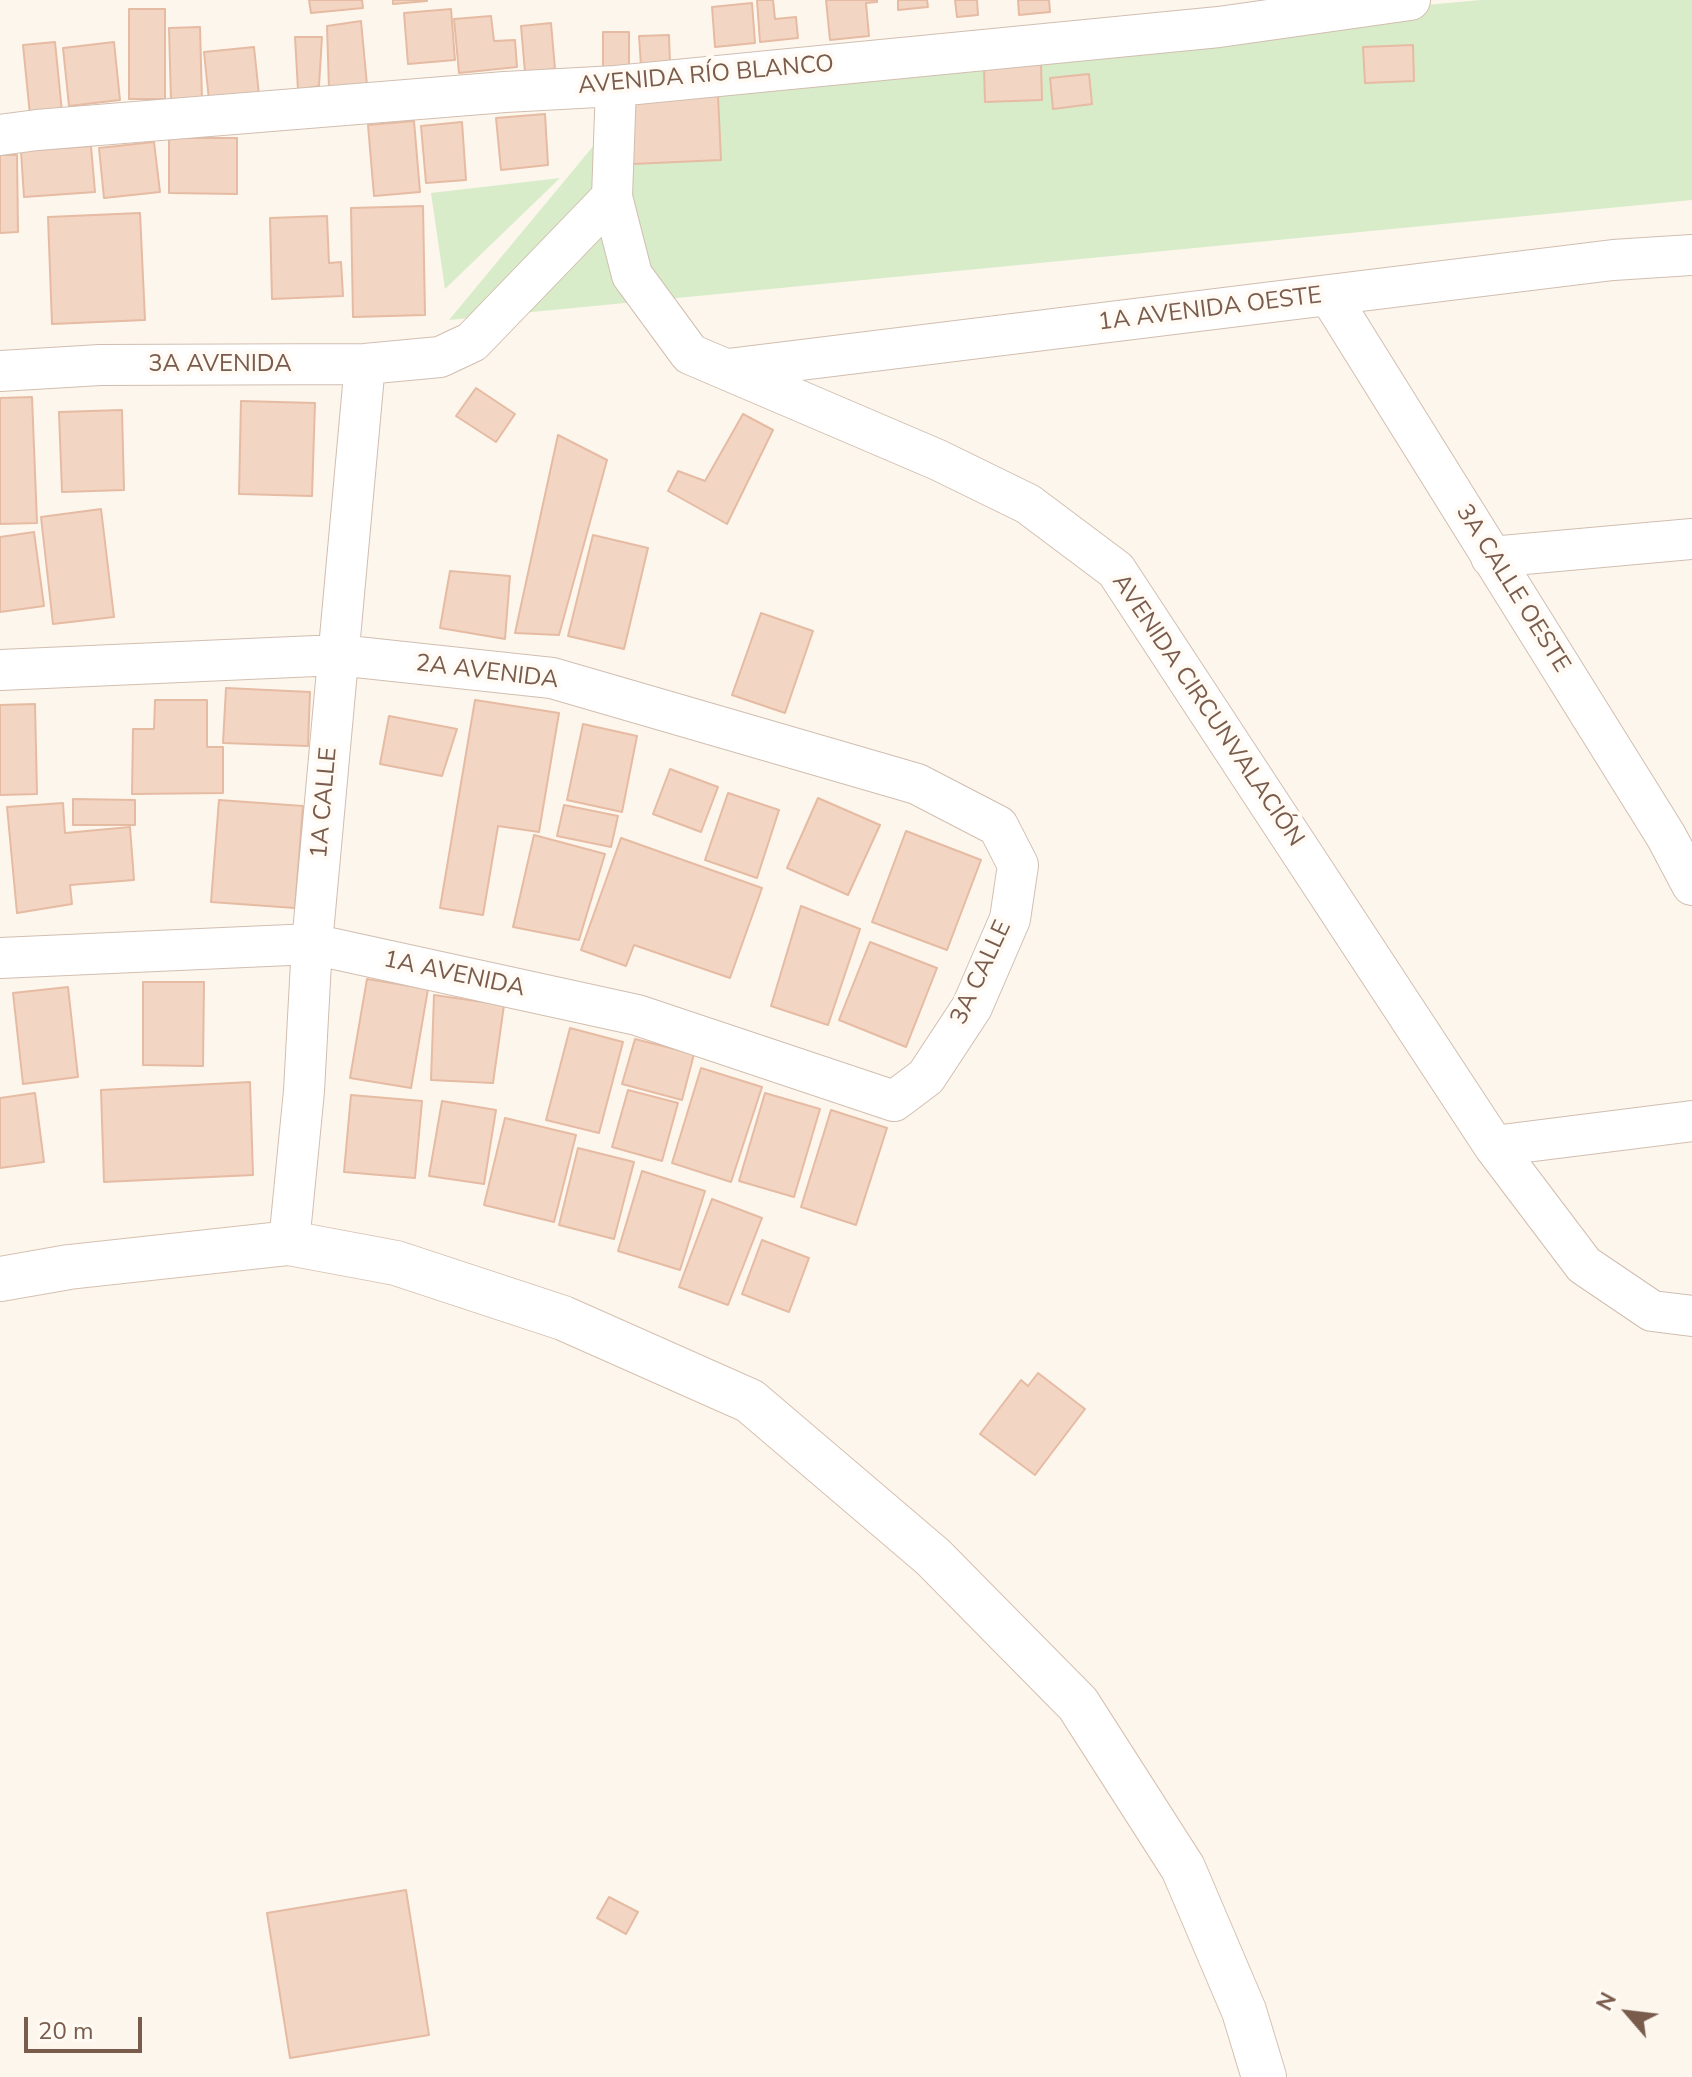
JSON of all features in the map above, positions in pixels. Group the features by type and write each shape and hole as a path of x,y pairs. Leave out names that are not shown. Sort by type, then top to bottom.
{"street":[{"name":"AVENIDA RÍO BLANCO","path":"0,135 52,128 474,94 616,86 1219,27 1410,0"},
{"name":"AVENIDA CIRCUNVALACIÓN","path":"616,86 612,197 632,275 690,354 938,460 1028,504 1116,570 1494,1146 1584,1265 1652,1311 1692,1316"},
{"name":"3A AVENIDA","path":"0,371 100,365 365,364 440,357 472,342 612,197"},
{"name":"1A AVENIDA OESTE","path":"728,369 1613,260 1692,255"},
{"name":"3A CALLE OESTE","path":"1329,295 1491,557 1679,835 1692,885"},
{"name":"1A CALLE","path":"289,1243 304,1091 312,944 365,364"},
{"path":"1491,557 1692,539"},
{"name":"2A AVENIDA","path":"0,670 338,655 552,678 917,784 998,826"},
{"name":"3A CALLE","path":"894,1101 926,1077 972,1007 1010,919 1018,865 998,826"},
{"name":"1A AVENIDA","path":"0,958 312,944 637,1015 894,1101"},
{"path":"1494,1146 1692,1121"},
{"path":"0,1279 69,1267 289,1243 396,1263 563,1318 750,1401 922,1547 1086,1716 1183,1868 1244,2011 1264,2077"}],"green space":[{"path":"1481,0 1692,0 1692,200 449,320 595,144 601,80"},
{"path":"560,178 445,289 431,193"}],"building":[{"path":"309,0 362,0 363,8 311,13"},
{"path":"393,0 427,0 427,1 393,4"},
{"path":"757,0 773,0 775,19 796,17 798,38 760,42"},
{"path":"826,0 877,0 866,3 869,36 830,40"},
{"path":"898,0 927,0 928,7 898,10"},
{"path":"955,0 977,0 978,15 957,17"},
{"path":"1018,0 1049,0 1050,12 1019,15"},
{"path":"752,3 755,43 715,47 712,7"},
{"path":"129,9 165,9 165,99 129,99"},
{"path":"451,9 455,60 408,64 404,13"},
{"path":"491,16 494,41 515,40 517,67 459,73 454,19"},
{"path":"361,21 367,85 329,89 327,26"},
{"path":"551,23 555,69 525,72 521,26"},
{"path":"200,27 202,100 171,101 169,28"},
{"path":"603,32 629,32 629,69 603,70"},
{"path":"669,35 670,65 641,66 639,36"},
{"path":"295,37 322,37 319,86 298,90"},
{"path":"55,42 62,112 30,115 23,45"},
{"path":"114,42 120,100 69,106 63,48"},
{"path":"1413,45 1414,81 1365,83 1363,47"},
{"path":"254,47 259,95 209,100 204,52"},
{"path":"1041,64 1042,100 985,102 984,67"},
{"path":"1089,74 1092,104 1053,109 1050,78"},
{"path":"718,96 721,160 632,164 630,99"},
{"path":"545,114 548,165 501,170 496,118"},
{"path":"414,121 420,192 374,196 368,125"},
{"path":"462,122 466,180 426,183 421,126"},
{"path":"169,138 237,138 237,194 169,193"},
{"path":"154,142 160,192 104,198 99,148"},
{"path":"91,146 95,192 24,197 21,151"},
{"path":"0,155 17,155 18,232 0,233"},
{"path":"423,206 425,315 353,317 351,208"},
{"path":"140,213 145,320 52,324 48,217"},
{"path":"327,216 329,263 341,262 343,296 272,299 270,218"},
{"path":"476,388 515,414 496,442 456,416"},
{"path":"32,397 37,523 0,524 0,398"},
{"path":"241,401 315,403 312,496 239,494"},
{"path":"122,410 124,490 62,492 59,412"},
{"path":"743,414 773,430 727,524 668,491 678,471 705,481"},
{"path":"558,435 607,460 559,635 515,633"},
{"path":"101,509 114,617 53,624 41,517"},
{"path":"34,532 44,606 0,612 0,537"},
{"path":"593,535 648,548 624,649 568,636"},
{"path":"450,571 510,576 505,639 440,628"},
{"path":"761,613 813,631 785,713 732,695"},
{"path":"226,688 310,692 308,746 223,743"},
{"path":"155,700 207,700 207,747 223,747 223,793 132,794 133,729 154,729"},
{"path":"475,700 559,713 539,832 498,826 483,915 440,908"},
{"path":"35,704 37,794 0,795 0,705"},
{"path":"389,716 457,729 442,776 380,764"},
{"path":"583,724 637,736 622,812 567,800"},
{"path":"670,769 718,787 701,832 653,814"},
{"path":"728,793 779,810 757,878 705,860"},
{"path":"818,798 880,825 848,895 787,868"},
{"path":"73,799 135,800 135,825 73,825"},
{"path":"219,800 303,806 295,908 211,902"},
{"path":"63,803 65,833 130,827 134,880 70,885 72,904 17,913 7,807"},
{"path":"564,805 618,816 611,847 557,836"},
{"path":"906,831 981,860 947,950 872,922"},
{"path":"534,835 605,854 579,940 513,927"},
{"path":"621,838 762,888 730,978 634,945 626,966 581,950"},
{"path":"801,906 860,929 828,1025 771,1006"},
{"path":"870,942 937,968 906,1047 839,1020"},
{"path":"367,979 428,989 411,1088 350,1078"},
{"path":"143,982 204,982 203,1066 143,1065"},
{"path":"68,987 78,1077 23,1084 13,993"},
{"path":"434,995 504,1005 493,1083 431,1080"},
{"path":"570,1028 623,1042 599,1133 546,1120"},
{"path":"635,1039 694,1054 682,1100 622,1084"},
{"path":"701,1068 762,1087 731,1182 672,1163"},
{"path":"250,1082 253,1175 104,1182 101,1090"},
{"path":"628,1090 678,1103 662,1161 612,1147"},
{"path":"35,1093 44,1162 0,1168 0,1098"},
{"path":"765,1093 820,1109 794,1197 739,1181"},
{"path":"351,1095 422,1101 415,1178 344,1172"},
{"path":"442,1101 496,1110 484,1184 429,1176"},
{"path":"831,1110 887,1128 856,1225 801,1207"},
{"path":"505,1118 576,1135 554,1222 484,1205"},
{"path":"578,1148 634,1162 614,1239 559,1225"},
{"path":"642,1171 705,1191 680,1270 618,1251"},
{"path":"712,1199 762,1218 728,1305 679,1287"},
{"path":"762,1240 809,1258 789,1312 742,1294"},
{"path":"1038,1373 1085,1409 1035,1475 980,1434 1021,1380 1028,1386"},
{"path":"406,1890 429,2035 290,2058 267,1913"},
{"path":"609,1897 638,1912 626,1934 597,1918"}]}
